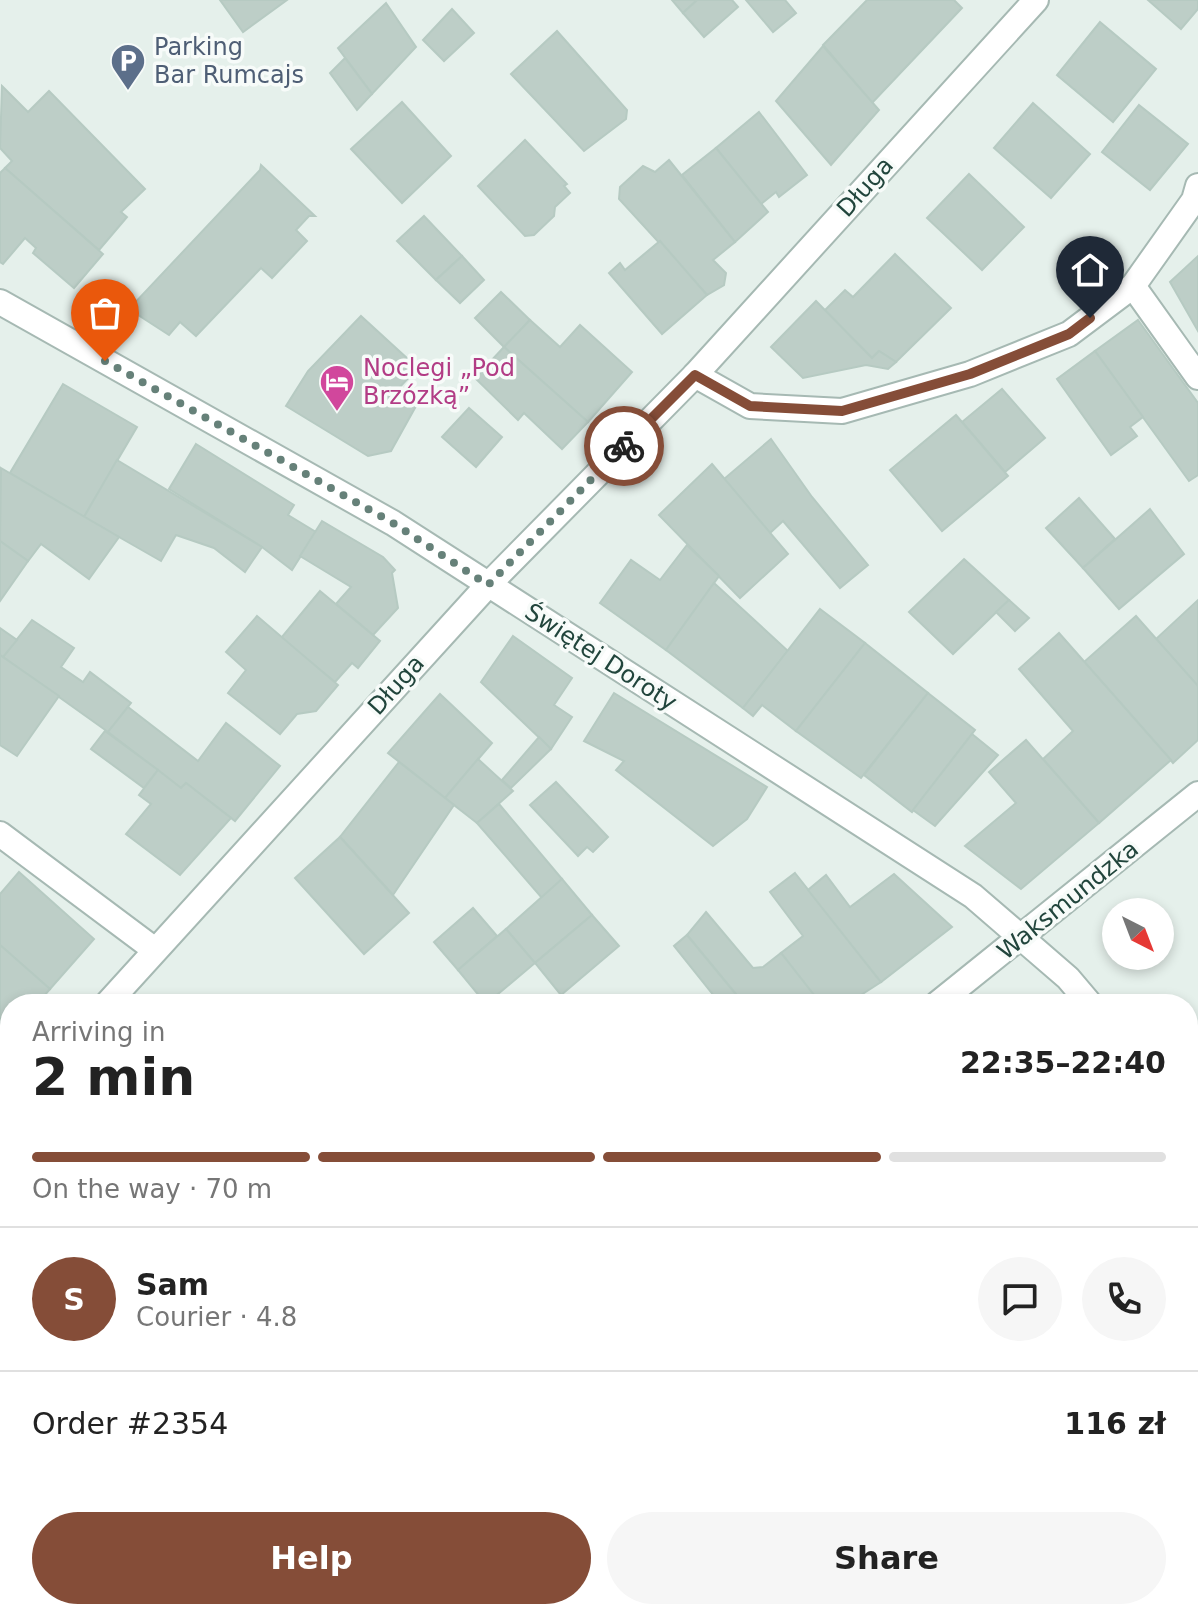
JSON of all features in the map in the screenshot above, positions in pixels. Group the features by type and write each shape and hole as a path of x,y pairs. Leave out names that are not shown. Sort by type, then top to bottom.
{"street":[{"name":"Długa","path":"116,994 488,585 695,375 1036,0"},
{"path":"695,375 750,406 842,411 970,374 1069,334 1133,286 1194,200 1198,186"},
{"path":"1133,286 1198,377"},
{"name":"Świętej Doroty","path":"0,302 393,523 973,896 1068,978 1082,994"},
{"name":"Waksmundzka","path":"950,994 1198,794"},
{"path":"0,834 155,950"}],"building":[{"path":"220,0 287,0 243,32"},
{"path":"672,0 697,0 683,13"},
{"path":"697,0 732,0 738,7 704,37 683,13"},
{"path":"746,0 785,0 796,13 773,32"},
{"path":"867,0 954,0 962,8 872,103 823,45"},
{"path":"1148,0 1198,0 1198,9 1181,29"},
{"path":"386,3 416,47 372,94 338,48"},
{"path":"452,9 474,33 444,61 423,40"},
{"path":"1100,22 1156,69 1113,122 1057,75"},
{"path":"557,31 627,110 626,119 584,151 511,74"},
{"path":"823,46 879,110 831,165 776,101"},
{"path":"345,58 372,94 357,110 330,73"},
{"path":"2,86 28,112 49,91 145,189 121,212 127,217 99,250 5,168 12,161 0,148"},
{"path":"402,102 451,156 402,203 351,149"},
{"path":"1033,103 1090,154 1051,198 994,148"},
{"path":"1139,105 1188,144 1150,190 1102,152"},
{"path":"759,112 807,175 779,197 776,192 761,204 716,148"},
{"path":"525,140 567,184 564,186 570,193 555,207 554,216 534,235 525,236 478,186"},
{"path":"716,148 768,212 735,242 682,175"},
{"path":"669,160 735,242 713,260 726,273 724,285 707,295 619,199 620,187 643,166 655,172"},
{"path":"261,165 315,216 309,216 296,230 307,241 272,278 261,268 196,336 180,322 169,335 129,309 260,170"},
{"path":"5,168 103,254 74,288 33,253 36,248 25,238 3,264 0,262 0,173"},
{"path":"969,174 1024,227 982,270 927,218"},
{"path":"424,216 462,256 436,280 397,241"},
{"path":"660,241 707,295 662,334 609,273 620,263 625,270"},
{"path":"895,254 951,308 896,362 879,351 872,358 824,311 845,290 853,297"},
{"path":"462,256 484,280 460,303 436,280"},
{"path":"1198,256 1198,331 1170,282"},
{"path":"501,292 530,320 504,347 475,318"},
{"path":"816,301 872,358 879,351 896,362 888,369 866,365 803,378 771,347"},
{"path":"361,316 420,370 417,369 394,393 416,406 391,451 368,456 286,406 308,371"},
{"path":"530,320 560,347 580,325 632,372 588,422 504,347"},
{"path":"1138,320 1198,403 1198,475 1189,481 1095,351"},
{"path":"504,347 588,422 562,449 524,413 518,420 475,378"},
{"path":"1095,351 1143,417 1130,427 1137,436 1111,455 1057,379"},
{"path":"63,384 137,427 84,517 10,473"},
{"path":"1002,389 1045,438 1005,472 962,422"},
{"path":"469,408 502,437 476,467 442,437"},
{"path":"956,415 1008,476 942,531 890,470"},
{"path":"771,439 812,497 868,565 840,588 783,521 770,533 724,479"},
{"path":"196,444 294,505 288,515 316,532 292,570 262,547 169,489"},
{"path":"117,460 262,547 245,572 214,548 176,535 161,561 84,517"},
{"path":"712,464 788,554 740,598 659,515"},
{"path":"1,468 119,537 89,579 41,544 28,561 0,541"},
{"path":"1079,498 1115,539 1083,568 1046,528"},
{"path":"1150,509 1184,554 1119,609 1083,568"},
{"path":"322,521 383,557 395,570 392,573 398,608 373,635 336,604 351,587 300,556"},
{"path":"0,541 28,561 0,601"},
{"path":"687,545 719,576 666,650 600,603 631,560 660,580"},
{"path":"964,559 1009,600 953,654 909,612"},
{"path":"714,583 788,651 743,708 666,650"},
{"path":"320,591 380,641 358,668 352,663 335,682 281,638"},
{"path":"1009,600 1029,618 1015,631 996,612"},
{"path":"1198,600 1198,686 1156,639"},
{"path":"820,609 865,643 796,731 762,705 753,716 743,708"},
{"path":"257,616 338,685 316,711 297,714 280,734 228,693 246,670 226,652"},
{"path":"1136,616 1198,686 1198,740 1173,763 1084,662"},
{"path":"32,620 74,648 61,667 83,682 90,672 131,703 108,732 3,657"},
{"path":"0,628 17,640 3,657 0,655"},
{"path":"1059,633 1171,760 1099,823 1043,759 1073,731 1019,669"},
{"path":"513,636 572,678 554,705 572,717 551,749 481,682"},
{"path":"865,643 928,693 861,778 796,731"},
{"path":"0,655 59,696 17,756 0,745"},
{"path":"614,693 767,787 747,819 713,846 616,770 624,761 584,741"},
{"path":"928,693 975,730 912,812 864,775"},
{"path":"440,694 492,743 445,798 388,753"},
{"path":"128,707 198,761 226,723 280,766 235,821 186,783 181,788 108,732"},
{"path":"105,731 158,770 144,788 91,749"},
{"path":"972,734 998,755 935,826 913,810"},
{"path":"539,737 551,749 511,788 502,780"},
{"path":"1026,740 1099,823 1021,889 965,846 1016,803 989,772"},
{"path":"478,759 513,791 477,823 445,798"},
{"path":"399,762 454,805 393,895 340,837"},
{"path":"158,770 181,788 186,783 231,818 180,875 126,834 151,804 139,795"},
{"path":"556,782 608,837 593,852 587,847 578,856 530,805"},
{"path":"499,804 562,879 542,898 477,823"},
{"path":"340,837 409,913 364,954 295,878"},
{"path":"19,872 94,939 50,989 0,945 0,894"},
{"path":"795,873 881,982 862,994 813,994 781,953 803,936 770,892"},
{"path":"894,874 952,927 881,982 808,890 826,875 850,907"},
{"path":"562,879 592,915 535,963 506,929"},
{"path":"473,908 497,936 458,970 434,942"},
{"path":"706,912 753,968 763,967 781,953 813,994 736,994 687,935"},
{"path":"592,915 619,946 562,994 535,963"},
{"path":"506,929 535,963 498,994 478,994 458,970"},
{"path":"687,935 736,994 713,994 674,946"},
{"path":"0,945 50,989 46,994 0,994"}],"way so far":[{"path":"105,361 393,523 488,585 624,446"}],"place":[{"name":"Parking Bar Rumcajs","path":"128,92"},
{"name":"Noclegi „Pod Brzózką”","path":"337,413"}],"route":[{"path":"624,446 695,375 750,406 842,411 970,374 1069,334 1090,318"}]}
